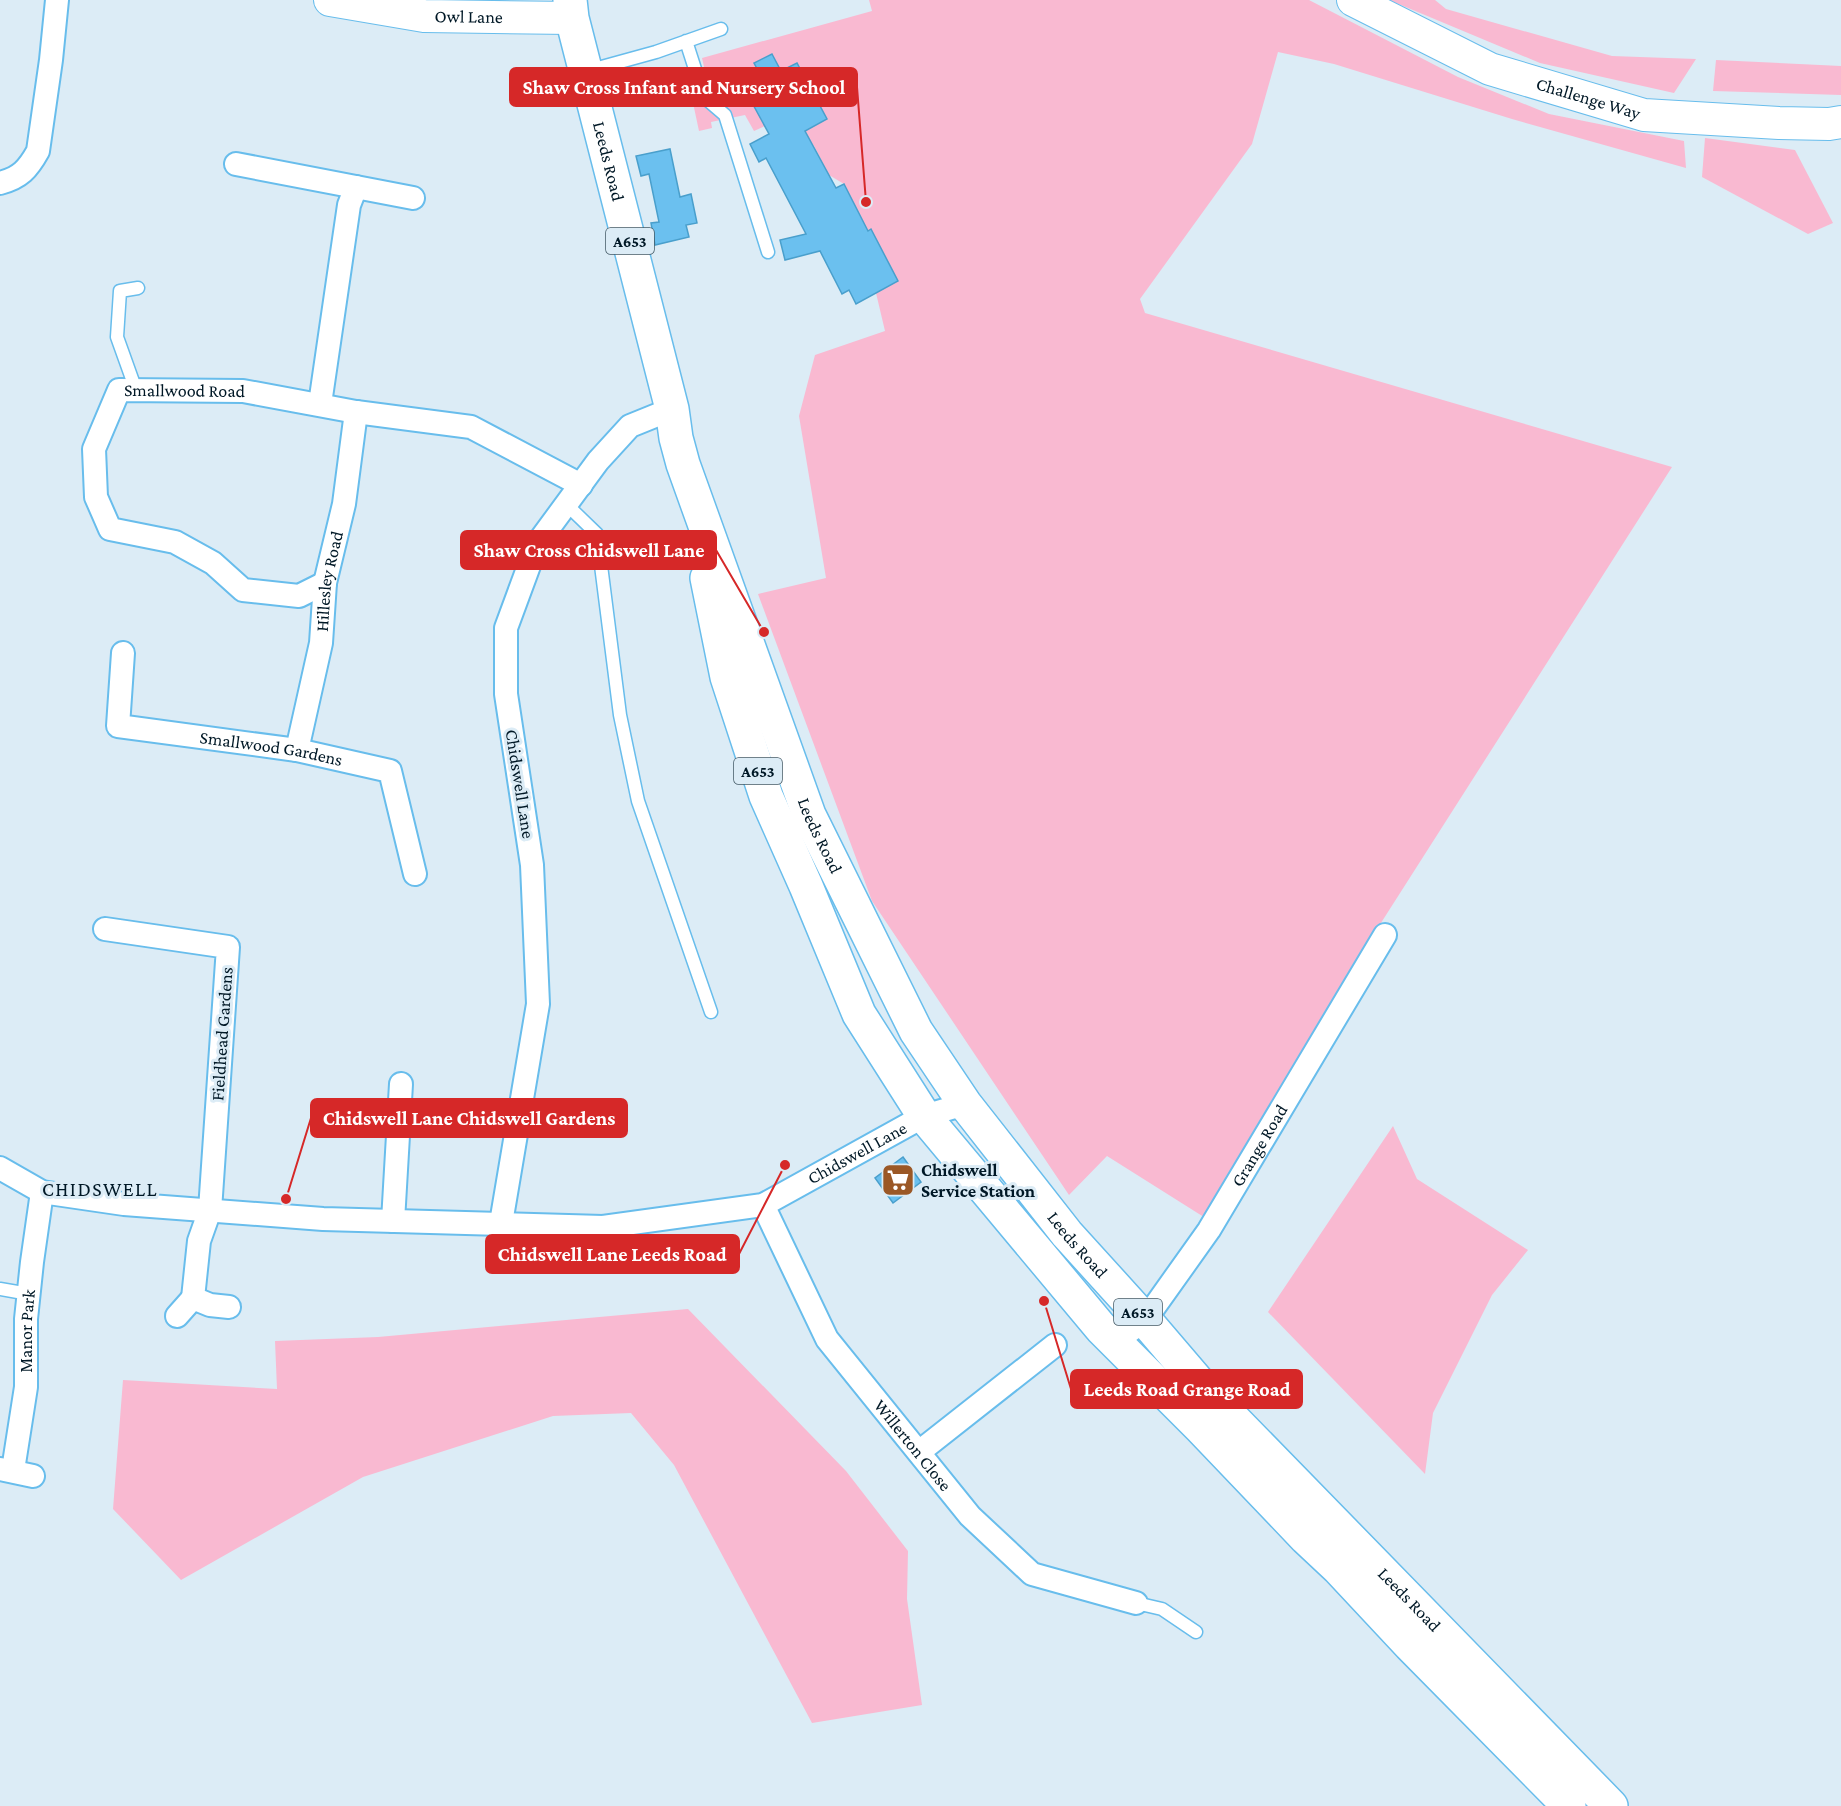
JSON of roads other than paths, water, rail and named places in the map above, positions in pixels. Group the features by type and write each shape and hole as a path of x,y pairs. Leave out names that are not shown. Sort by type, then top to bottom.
{"main road":[{"name":"Owl Lane","path":"330,0 424,16 518,18 571,9"},
{"name":"Challenge Way","path":"1353,0 1490,69 1644,115 1779,123 1829,124 1841,122"},
{"name":"Leeds Road","path":"571,9 672,409 676,438 727,677 766,796 859,1014 924,1116 1094,1320 1569,1806"},
{"path":"518,18 560,42 585,71"},
{"name":"Leeds Road","path":"683,464 808,815 916,1031 965,1104 1067,1234 1204,1389 1611,1806"}],"street":[{"path":"0,183 16,179 32,162 38,151 57,0"},
{"path":"236,164 413,198"},
{"path":"320,404 349,205 356,187"},
{"name":"Smallwood Road","path":"326,583 299,596 243,590 213,563 174,542 110,529 96,497 94,448 119,390 243,391 356,412 471,427 581,485"},
{"name":"Chidswell Lane","path":"501,1223 538,1004 532,865 506,694 506,628 537,543 598,461 630,426 672,409"},
{"name":"Hillesley Road","path":"297,750 321,643 326,583 344,504 356,412"},
{"name":"Smallwood Gardens","path":"123,653 118,726 297,750 390,771 415,874"},
{"name":"Fieldhead Gardens","path":"105,929 228,947 210,1210"},
{"name":"Grange Road","path":"1115,1342 1145,1320 1209,1230 1385,935"},
{"path":"393,1221 401,1084"},
{"name":"Chidswell Lane","path":"0,1168 42,1191 124,1204 323,1219 603,1227 763,1205 924,1116 965,1104"},
{"name":"Manor Park","path":"16,1472 26,1386 28,1294 42,1191"},
{"name":"Willerton Close","path":"763,1205 827,1339 970,1516 1032,1574 1136,1603"},
{"path":"177,1316 193,1298 199,1241 210,1210"},
{"path":"193,1298 210,1305 229,1307"},
{"path":"919,1452 1055,1345"}],"lane":[{"path":"585,71 656,52 721,30"},
{"path":"686,41 704,97 725,115 768,252"},
{"path":"136,390 117,337 120,291 138,288"},
{"path":"566,504 597,534 621,715 638,801 711,1012"},
{"path":"0,1289 28,1294"},
{"path":"1136,1603 1162,1609 1196,1632"}],"place":[{"name":"Shaw Cross Infant and Nursery School","path":"866,202"},
{"name":"Shaw Cross Chidswell Lane","path":"764,632"},
{"name":"Chidswell Lane Leeds Road","path":"785,1165"},
{"name":"Chidswell Service Station","path":"898,1180"},
{"name":"Chidswell Lane Chidswell Gardens","path":"286,1199"},
{"name":"Leeds Road Grange Road","path":"1044,1301"}],"district":[{"name":"CHIDSWELL","path":"100,1189"}]}
